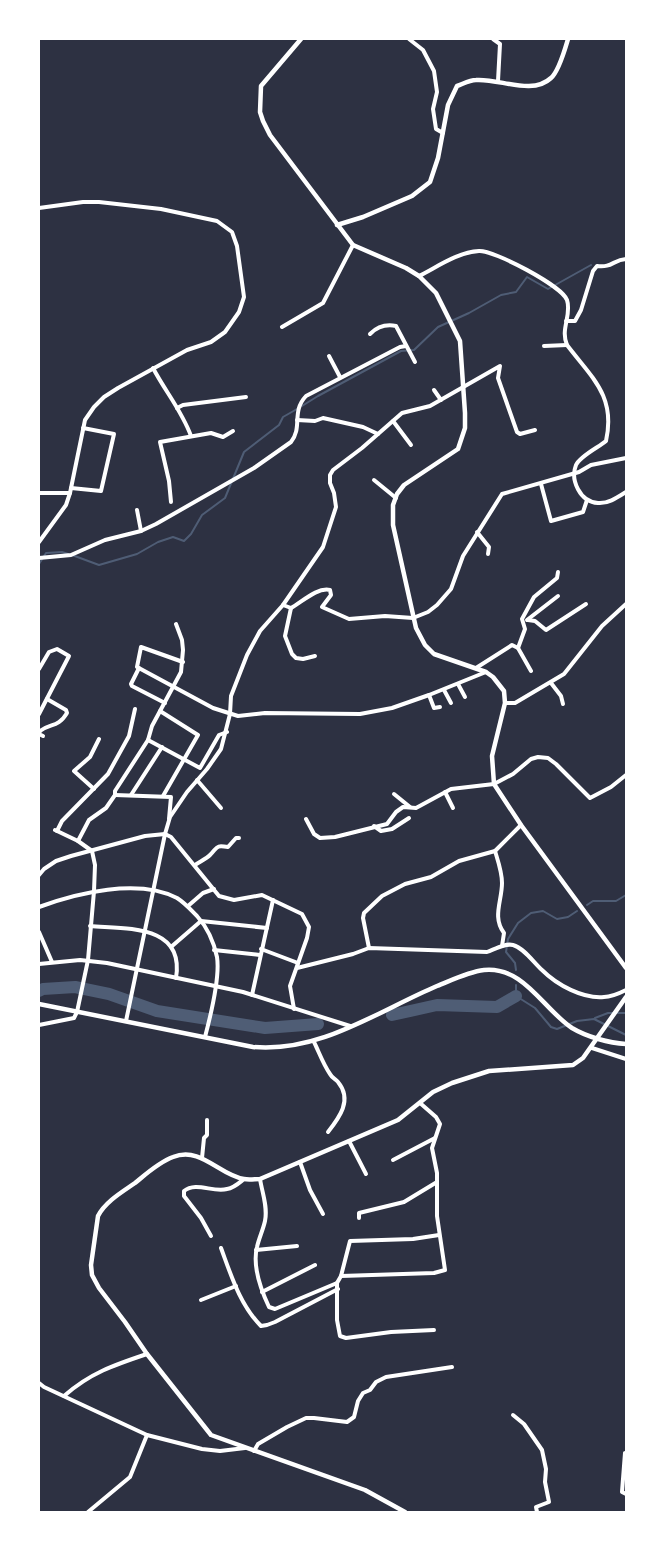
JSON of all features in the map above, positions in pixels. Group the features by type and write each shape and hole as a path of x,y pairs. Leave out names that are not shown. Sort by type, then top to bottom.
{"street":[{"path":"301,39 261,86 260,112 270,135 353,246 406,268 419,276 436,293 450,317 460,341 465,428 458,449 404,485 393,505 393,525 413,618 425,645 434,654 486,672 499,684 504,692 505,703 492,756 494,784 521,825 626,968"},
{"path":"409,39 423,50 434,71 437,92 433,109 436,129 442,132"},
{"path":"493,39 500,44 498,81"},
{"path":"336,225 363,217 412,196 430,182 438,158 448,105 457,86 474,80 498,81 528,86 541,84 553,78 568,39"},
{"path":"39,208 83,202 99,202 136,206 217,221 232,232 237,246 244,297 239,312 226,332 211,342 187,350 152,368 104,397 94,407 85,420 71,491 66,505 39,542"},
{"path":"282,327 323,303 353,246"},
{"path":"419,276 467,253 480,251 512,262 561,290 567,299 569,307 564,338 567,345 601,391 607,404 610,424 606,441 580,459 576,465 575,484 580,494 587,500 598,503 608,502 626,492"},
{"path":"566,321 574,321 581,310 593,271 598,266 607,267 619,260 626,259"},
{"path":"370,334 375,329 384,326 396,326 415,362"},
{"path":"544,346 567,345"},
{"path":"39,558 70,555 104,540 140,531 156,524 254,468 295,438 298,408 306,396 400,347 406,346"},
{"path":"329,356 340,377"},
{"path":"169,821 187,792 221,749 227,732 231,696 241,665 260,631 282,605 323,547 336,507 330,483 330,475 333,470 402,413 430,406 500,366 498,378 517,432 520,434 536,430"},
{"path":"152,368 178,408 191,436"},
{"path":"434,390 441,400"},
{"path":"178,408 183,405 246,397"},
{"path":"297,420 315,421 323,418 363,428 378,434"},
{"path":"393,421 411,445"},
{"path":"39,493 101,491 114,434 83,428"},
{"path":"172,502 160,442 211,434 223,437 233,431"},
{"path":"315,656 303,659 296,658 292,654 285,636 291,608 325,589 332,592 330,598 322,607 349,619 385,616 413,618 428,612 451,589 463,556 502,494 506,491 541,484 579,472 591,465 626,458"},
{"path":"374,480 396,498"},
{"path":"541,484 551,521 583,512 587,500"},
{"path":"137,510 140,531"},
{"path":"478,532 488,547 488,554"},
{"path":"518,648 525,629 522,619 534,598 557,578 558,572"},
{"path":"523,623 558,596"},
{"path":"528,620 535,621 546,630 586,604"},
{"path":"505,703 515,703 564,674 602,626 626,604"},
{"path":"282,605 291,608"},
{"path":"78,841 89,820 106,808 115,795 115,791 148,740 152,726 181,672 183,662 182,640 176,624"},
{"path":"476,668 512,645 518,648 531,671"},
{"path":"165,703 131,684 139,668 137,667 141,647 183,662"},
{"path":"39,669 49,652 57,649 69,656 39,714"},
{"path":"139,668 213,708 238,716 265,713 360,714 392,708 444,690 486,672"},
{"path":"551,683 561,696 563,704"},
{"path":"458,684 465,697"},
{"path":"444,690 451,702"},
{"path":"429,695 434,708 440,707"},
{"path":"43,736 39,734 43,728 55,726 67,713 66,710 47,699"},
{"path":"39,1024 74,1018 78,1012 88,960 95,865 92,851 78,841 56,830 62,821 108,774 129,736 135,709"},
{"path":"160,711 198,735 163,796"},
{"path":"148,740 200,768 219,735 227,732"},
{"path":"94,789 74,771 90,756 99,740"},
{"path":"131,795 162,747"},
{"path":"306,820 314,834 320,838 335,837 387,824 396,812 403,807 416,808 451,789 494,784 513,774 531,759 538,757 548,758 556,764 590,798 611,787 626,775"},
{"path":"197,780 221,808"},
{"path":"445,792 452,808"},
{"path":"394,794 410,807"},
{"path":"115,795 171,797 169,821 126,1021"},
{"path":"217,804 222,798"},
{"path":"374,826 381,831 392,829 409,818"},
{"path":"370,948 363,918 364,913 382,896 405,884 431,877 459,861 495,851 521,825"},
{"path":"39,875 44,869 56,862 92,851 145,836 165,834 171,837 219,896 234,900 262,896 295,909 302,914 307,921 309,933 290,986 294,1008"},
{"path":"195,865 210,855 215,848 220,846 228,847 236,838 239,838"},
{"path":"495,851 500,866 502,884 498,906 499,926 504,933 502,946"},
{"path":"39,907 74,895 111,889 153,892 178,899 188,906 201,921 210,936 217,958 215,986 205,1037"},
{"path":"188,906 202,893 214,889"},
{"path":"252,995 273,900"},
{"path":"170,946 201,921 267,928"},
{"path":"90,926 145,930 163,938 170,946 177,963 176,978"},
{"path":"39,932 52,962"},
{"path":"262,949 297,965 353,954 370,948 487,952 502,946 514,945 543,972 575,991 590,996 605,997 626,990"},
{"path":"214,950 260,955"},
{"path":"39,964 88,960 252,995 350,1026"},
{"path":"39,1004 253,1047 272,1049 314,1042 365,1021 421,993 461,977 484,970 500,971 512,975 526,984 570,1027 584,1034 626,1044"},
{"path":"405,1512 365,1490 211,1435 147,1354 99,1288 92,1275 92,1248 98,1216 101,1210 118,1195 173,1157 184,1154 202,1158 228,1173 244,1179 260,1178 398,1120 432,1092 452,1083 489,1071 573,1065 583,1058 592,1047 626,997"},
{"path":"314,1042 330,1076 339,1082 343,1090 345,1103 343,1111 328,1132"},
{"path":"592,1047 626,1059"},
{"path":"341,1276 434,1273 445,1270 439,1236 437,1182 432,1148 440,1124 439,1120 420,1103"},
{"path":"202,1158 204,1138 207,1135 207,1120"},
{"path":"393,1160 435,1138"},
{"path":"349,1141 366,1174"},
{"path":"300,1162 310,1190 323,1214"},
{"path":"260,1178 266,1208 265,1221 256,1250 256,1263 262,1292 269,1307 275,1309 337,1283 341,1276 350,1241 413,1239 439,1236"},
{"path":"211,1236 184,1196 184,1191 189,1187 228,1189 244,1179"},
{"path":"359,1218 359,1213 404,1202 437,1182"},
{"path":"256,1250 297,1246"},
{"path":"221,1248 236,1286 252,1316 261,1326 274,1322 338,1289"},
{"path":"262,1292 315,1265"},
{"path":"337,1283 338,1328 340,1336 346,1338 391,1332 434,1330"},
{"path":"201,1300 236,1286"},
{"path":"206,1298 209,1304"},
{"path":"64,1396 91,1375 107,1367 147,1354"},
{"path":"254,1451 258,1444 286,1427 306,1418 347,1422 354,1417 358,1401 363,1393 370,1390 376,1382 386,1377 452,1367"},
{"path":"39,1383 147,1435 202,1449 220,1451 245,1448"},
{"path":"513,1415 524,1424 542,1450 549,1502 536,1507 537,1512"},
{"path":"88,1512 130,1477 147,1435"},
{"path":"626,1454 622,1492 626,1494"}],"waterway":[{"path":"302,406 401,351 414,350 438,327 469,313 501,295 516,292 527,277 548,289 591,265"},
{"path":"72,555 99,565 137,554 158,542 173,537 184,541 191,534 202,515 225,498 244,452 279,425 283,417 297,409"},
{"path":"39,564 46,553 62,552 68,554"},
{"path":"587,905 593,901 616,901 626,895"},
{"path":"516,970 515,963 506,952 508,939 518,923 531,913 543,911 557,919 568,917 577,911"},
{"path":"516,985 516,996 535,1008 551,1027 557,1029 577,1021 594,1019 626,1035"},
{"path":"39,991 43,989 75,987 109,994 157,1011 265,1028 318,1024"},
{"path":"392,1015 437,1005 497,1007 516,996"},
{"path":"595,1018 608,1013 626,1013"}]}
